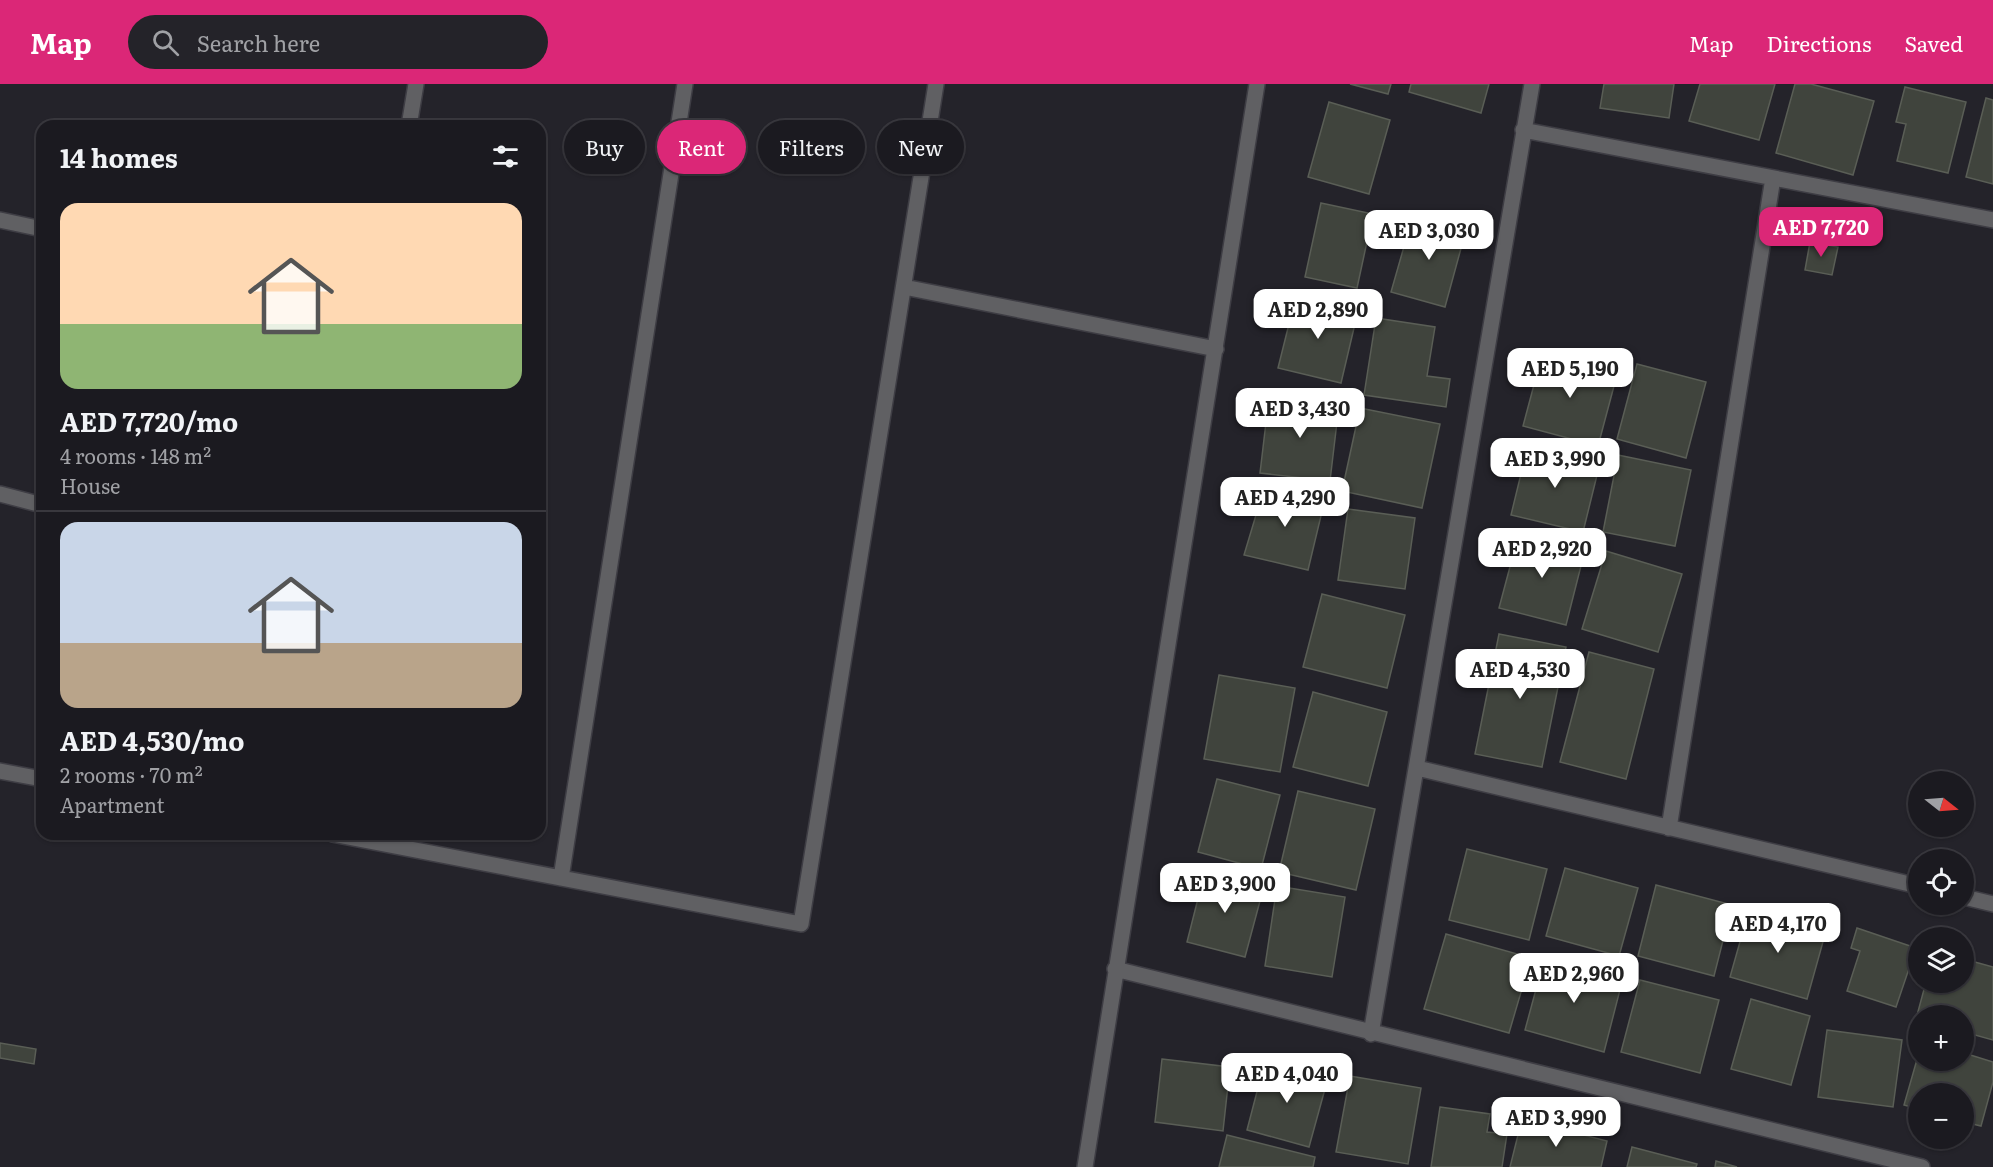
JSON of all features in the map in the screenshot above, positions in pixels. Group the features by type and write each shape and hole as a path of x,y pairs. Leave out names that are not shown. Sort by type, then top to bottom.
{"street":[{"path":"410,120 416,84"},
{"path":"561,878 685,84"},
{"path":"363,840 801,924 936,84"},
{"path":"1085,1167 1257,84"},
{"path":"1371,1034 1532,84"},
{"path":"1523,130 1993,220"},
{"path":"1669,828 1773,178"},
{"path":"0,220 36,228"},
{"path":"904,287 1216,349"},
{"path":"0,494 36,503"},
{"path":"1417,768 1908,884"},
{"path":"0,771 36,777"},
{"path":"1974,899 1993,903"},
{"path":"1115,969 1371,1034 1922,1167"}],"building":[{"path":"1350,84 1391,84 1388,94"},
{"path":"1411,84 1489,84 1481,113 1409,92"},
{"path":"1604,84 1674,84 1669,118 1600,108"},
{"path":"1700,84 1775,84 1759,140 1689,121"},
{"path":"1795,84 1811,84 1874,101 1853,175 1776,153"},
{"path":"1905,87 1966,102 1948,173 1897,161 1906,124 1896,122"},
{"path":"1986,98 1993,100 1993,184 1966,177"},
{"path":"1329,102 1390,120 1369,194 1308,177"},
{"path":"1321,203 1373,214 1357,288 1305,277"},
{"path":"1413,215 1466,230 1445,307 1391,292"},
{"path":"1810,242 1838,247 1832,275 1805,270"},
{"path":"1296,296 1358,311 1341,383 1278,368"},
{"path":"1376,318 1435,327 1427,376 1450,379 1446,407 1364,395"},
{"path":"1543,351 1618,371 1598,446 1523,426"},
{"path":"1637,364 1706,382 1686,458 1617,439"},
{"path":"1269,397 1339,405 1330,481 1260,473"},
{"path":"1360,408 1440,424 1422,508 1342,491"},
{"path":"1528,445 1600,463 1583,532 1511,515"},
{"path":"1618,455 1691,470 1675,546 1603,532"},
{"path":"1265,485 1325,499 1308,570 1244,555"},
{"path":"1348,509 1415,518 1405,589 1338,580"},
{"path":"1519,533 1585,550 1566,625 1499,608"},
{"path":"1606,551 1682,574 1658,652 1582,629"},
{"path":"1322,594 1405,615 1387,688 1303,667"},
{"path":"1499,634 1566,647 1542,767 1475,754"},
{"path":"1589,652 1654,669 1626,779 1560,762"},
{"path":"1219,675 1295,688 1280,772 1204,759"},
{"path":"1313,692 1387,712 1368,786 1293,767"},
{"path":"1217,779 1280,795 1261,869 1198,852"},
{"path":"1298,791 1375,809 1356,890 1279,872"},
{"path":"1467,849 1547,869 1529,940 1449,920"},
{"path":"1565,868 1638,888 1619,956 1546,936"},
{"path":"1205,871 1264,886 1245,957 1187,942"},
{"path":"1656,885 1732,905 1714,976 1638,956"},
{"path":"1277,886 1345,897 1332,977 1265,966"},
{"path":"1749,910 1826,931 1807,999 1730,977"},
{"path":"1857,928 1908,945 1908,972 1896,1007 1847,991 1860,951 1851,948"},
{"path":"1446,934 1531,958 1509,1033 1424,1009"},
{"path":"1545,956 1623,978 1604,1052 1525,1030"},
{"path":"1974,962 1993,967 1993,1040 1974,1035 1974,1005 1920,1005 1923,993 1974,993"},
{"path":"1640,980 1719,1000 1700,1073 1621,1052"},
{"path":"1751,999 1810,1016 1791,1085 1731,1069"},
{"path":"1827,1030 1902,1040 1893,1107 1818,1097"},
{"path":"0,1043 36,1049 34,1064 0,1058"},
{"path":"1974,1056 1993,1062 1993,1082 1981,1126 1974,1124 1974,1083 1910,1083 1914,1071 1974,1071"},
{"path":"1162,1059 1230,1067 1223,1131 1155,1122"},
{"path":"1265,1061 1328,1078 1309,1147 1247,1130"},
{"path":"1350,1076 1421,1088 1408,1164 1336,1152"},
{"path":"1908,1091 1908,1106 1904,1105"},
{"path":"1440,1107 1490,1114 1487,1132 1507,1134 1502,1167 1431,1167"},
{"path":"1522,1119 1607,1141 1601,1167 1510,1167"},
{"path":"1227,1135 1315,1157 1313,1167 1219,1167"},
{"path":"1632,1147 1697,1164 1696,1167 1627,1167"},
{"path":"1716,1161 1737,1167 1715,1167"}]}
